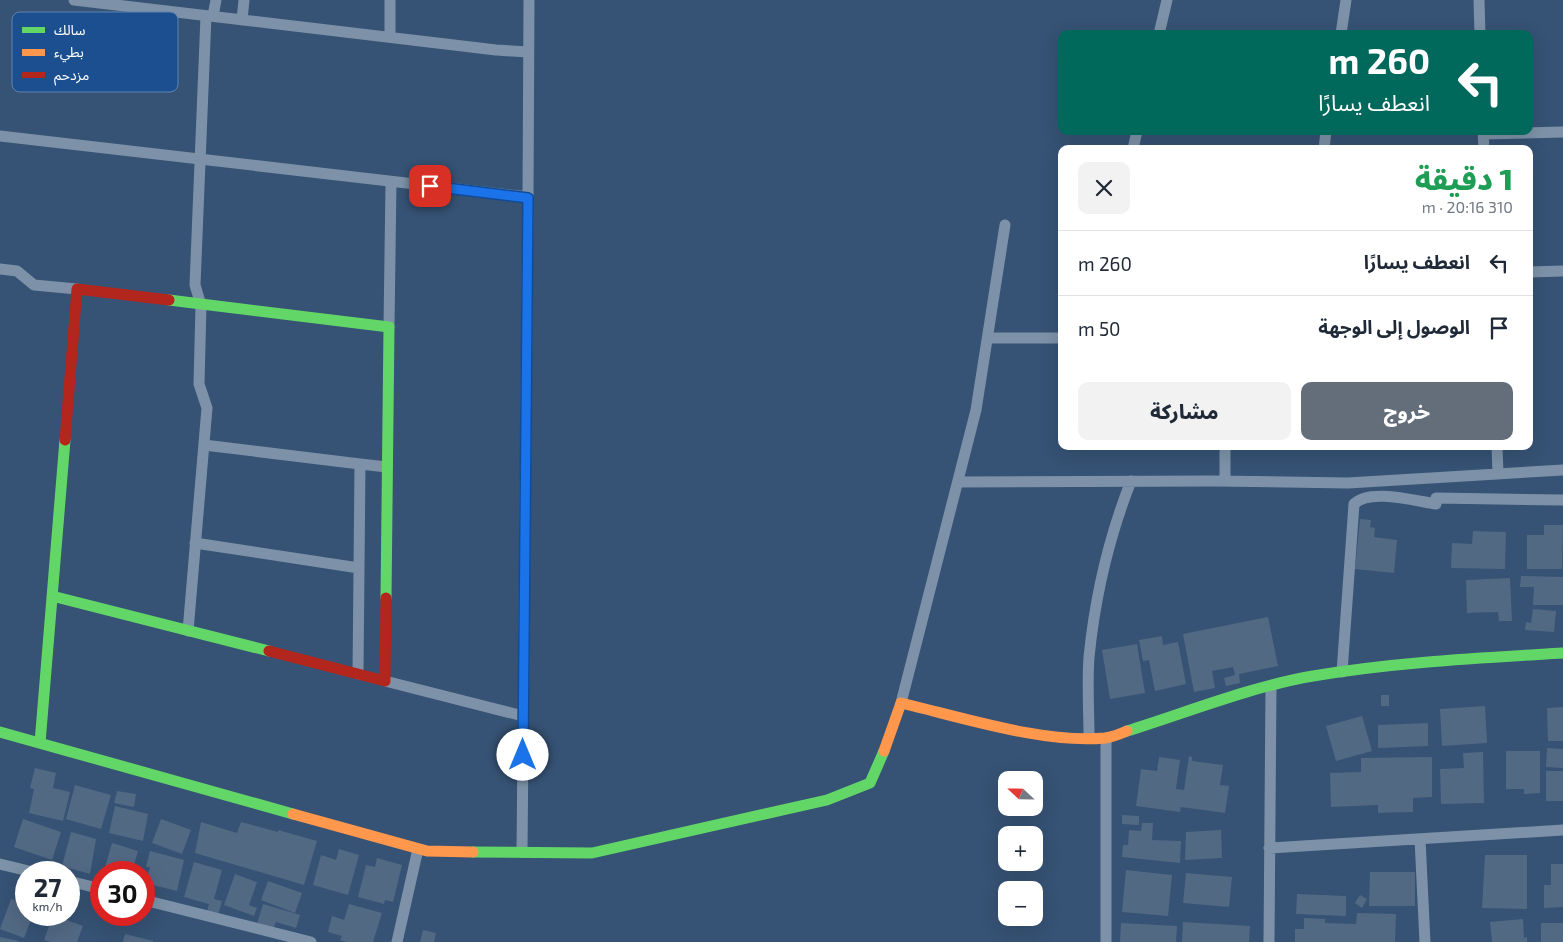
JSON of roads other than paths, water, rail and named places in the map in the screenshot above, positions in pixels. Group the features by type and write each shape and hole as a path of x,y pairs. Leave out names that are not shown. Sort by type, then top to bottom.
{"street":[{"path":"74,0 528,52"},
{"path":"188,631 207,408 199,384 201,305 195,285 200,160 210,16 216,0"},
{"path":"242,20 244,0"},
{"path":"390,0 390,37"},
{"path":"522,852 529,0"},
{"path":"1160,30 1166,0"},
{"path":"1342,30 1346,0"},
{"path":"1479,0 1480,30"},
{"path":"1533,132 1563,132"},
{"path":"0,136 528,198"},
{"path":"385,681 391,182"},
{"path":"0,732 427,851 592,853 827,800 870,783 880,764 901,703 976,410 1005,224"},
{"path":"0,270 17,271 34,285 389,327"},
{"path":"1533,272 1563,271"},
{"path":"40,743 77,290"},
{"path":"988,338 1058,338"},
{"path":"204,445 387,467"},
{"path":"1225,450 1225,481"},
{"path":"1497,450 1498,474"},
{"path":"358,674 360,464"},
{"path":"958,482 1225,481 1348,483 1563,470"},
{"path":"1089,738 1089,658 1098,592 1118,513 1131,481"},
{"path":"1342,672 1354,504 1361,498 1380,496 1436,504 1436,498 1563,500"},
{"path":"195,543 359,568"},
{"path":"52,596 523,716"},
{"path":"901,703 1027,732 1065,738 1106,738 1271,686 1312,676 1452,659 1563,653"},
{"path":"1269,942 1271,686"},
{"path":"1106,738 1106,942"},
{"path":"1269,848 1563,830"},
{"path":"1420,839 1425,942"},
{"path":"397,942 418,849"},
{"path":"0,864 15,868"},
{"path":"155,903 311,942"}]}
